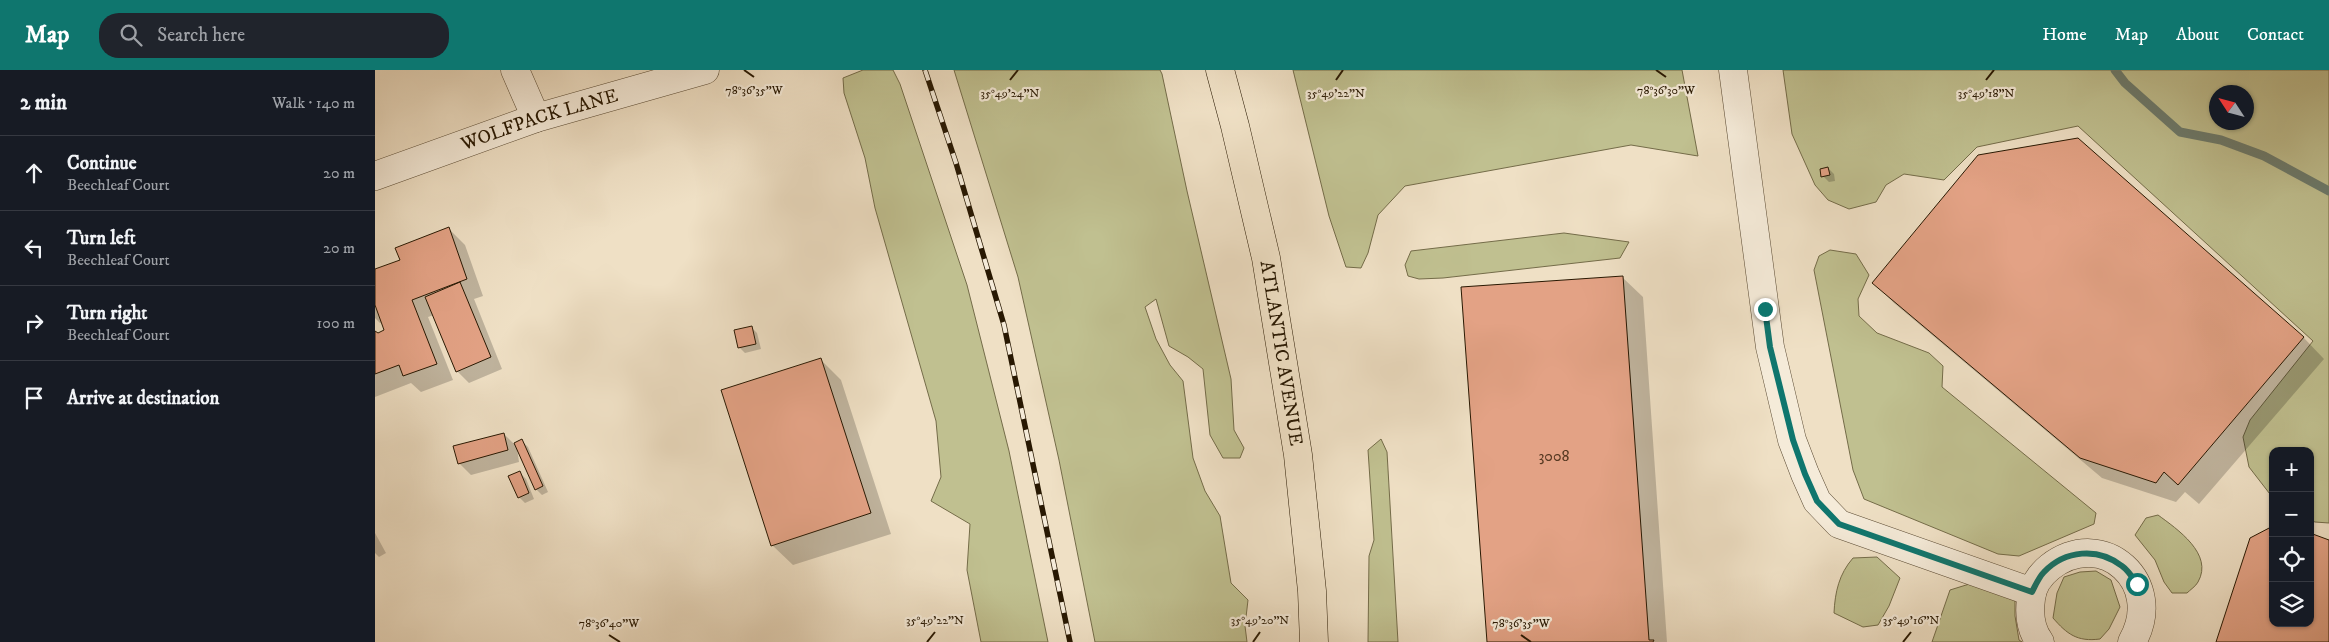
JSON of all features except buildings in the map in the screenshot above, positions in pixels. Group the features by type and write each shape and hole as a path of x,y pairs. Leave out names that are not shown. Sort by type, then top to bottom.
{"main road":[{"name":"ATLANTIC AVENUE","path":"1219,70 1235,126 1266,258 1298,455 1312,591 1314,642"}],"street":[{"path":"515,70 536,118"},
{"name":"WOLFPACK LANE","path":"375,176 536,118 705,70"},
{"path":"1733,70 1770,347 1793,440 1817,501 1839,524 2032,592"},
{"path":"2040,642 2035,636 2029,614 2032,592 2043,572 2061,559 2082,553 2104,555 2124,566 2137,584 2143,605 2141,627 2132,642"}],"green space":[{"path":"863,70 893,70 900,84 967,285 1009,451 1048,642 981,642 967,570 970,524 931,501 941,477 936,421 875,208 865,158 844,93 843,78"},
{"path":"954,70 1160,70 1231,379 1234,430 1244,448 1240,458 1223,458 1210,435 1203,369 1188,357 1169,346 1156,299 1145,307 1156,339 1170,365 1183,381 1193,458 1205,491 1220,516 1231,583 1248,600 1245,626 1247,642 1095,642 1059,460 1018,277"},
{"path":"1293,70 1682,70 1698,156 1631,145 1405,186 1378,215 1368,253 1361,268 1346,267 1329,216"},
{"path":"1783,70 2329,70 2329,523 2314,522 2314,447 2269,447 2269,493 2249,467 2243,437 2250,420 2313,341 2078,126 1977,147 1944,180 1904,174 1886,185 1876,202 1849,209 1828,200 1815,185 1792,134"},
{"path":"1564,233 1629,242 1620,258 1443,278 1419,279 1408,276 1405,265 1411,251"},
{"path":"1830,250 1856,254 1869,275 1858,299 1859,316 1877,333 1929,353 1943,366 1942,387 2096,513 2094,524 2019,556 1998,554 1864,499 1853,470 1814,270 1819,256"},
{"path":"1381,439 1387,452 1398,642 1368,642 1369,556 1374,540 1368,450"},
{"path":"2158,515 2175,527 2191,543 2201,562 2202,572 2198,582 2187,593 2172,593 2164,582 2155,560 2135,535 2146,518"},
{"path":"1877,557 1900,578 1889,606 1878,625 1863,627 1834,613 1835,598 1844,570 1853,558"},
{"path":"2096,571 2111,580 2120,607 2109,629 2100,639 2079,638 2073,636 2053,618 2057,593 2064,577 2080,572"},
{"path":"1979,581 2015,598 2015,616 2019,640 2022,642 1932,642 1950,590"}],"waterway":[{"path":"2115,70 2125,83 2180,132 2221,140 2264,156 2329,191"}],"railway":[{"path":"925,70 956,163 1004,325 1070,642"}],"route":[{"path":"1765,309 1770,347 1793,440 1817,501 1839,524 2032,592 2043,572 2061,559 2082,553 2104,555 2124,566 2137,584"}]}
